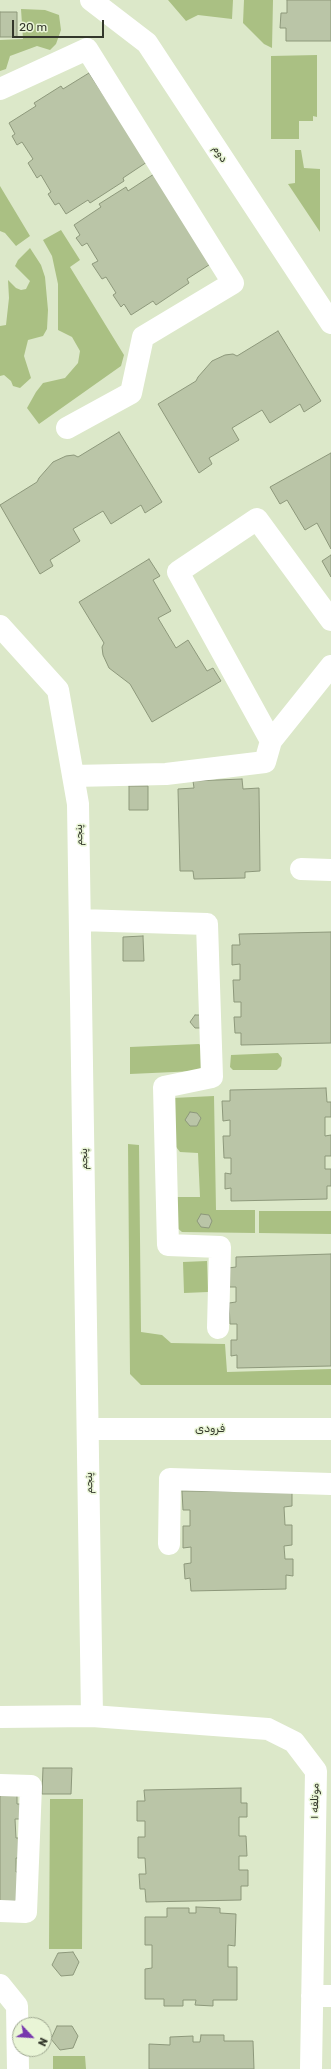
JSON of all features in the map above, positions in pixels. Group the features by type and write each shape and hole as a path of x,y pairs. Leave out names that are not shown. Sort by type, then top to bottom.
{"street":[{"name":"دوم","path":"91,0 147,43 331,323"},
{"path":"0,89 87,48 233,283 143,337 131,393 67,428"},
{"path":"271,741 178,572 257,519 331,620"},
{"name":"پنجم","path":"0,626 58,690 78,804 92,1716"},
{"path":"73,776 166,774 265,762 271,741 331,666"},
{"path":"301,869 331,870"},
{"path":"80,920 207,924 212,1077 164,1087 168,1245 220,1247 218,1328"},
{"name":"فرودی","path":"88,1430 331,1429"},
{"path":"169,1544 170,1478 331,1484"},
{"name":"موتلفه ۱","path":"0,1717 92,1716 268,1729 294,1742 316,1771 321,1996 311,2069"},
{"path":"0,1785 31,1786 26,1912 0,1911"},
{"path":"0,1985 17,2006 18,2069"}],"green space":[{"path":"168,0 233,0 232,19 198,15 186,21"},
{"path":"244,0 273,0 272,48 264,44 243,23"},
{"path":"21,9 45,10 59,15 61,30 56,44 50,50 37,46 10,56 6,69 0,71 0,40 23,39"},
{"path":"317,55 317,117 313,116 313,121 299,121 299,139 271,139 271,56"},
{"path":"295,150 301,150 304,168 320,169 320,232 288,184 295,183"},
{"path":"0,186 30,236 16,246 5,233 0,231"},
{"path":"61,230 80,260 70,267 124,355 121,366 39,424 27,408 43,383 65,378 78,363 80,351 72,337 58,330 58,284 52,256 43,240"},
{"path":"30,248 41,265 45,277 48,310 47,329 43,336 28,340 24,356 31,378 20,388 13,386 11,381 4,375 0,376 0,326 6,325 9,298 8,280 16,288 21,290 26,289 30,281 15,266 18,260"},
{"path":"199,1044 203,1047 203,1067 196,1071 130,1074 130,1047"},
{"path":"278,1053 282,1058 281,1066 277,1070 233,1070 230,1067 231,1055"},
{"path":"214,1096 216,1210 255,1210 255,1233 182,1232 175,1226 176,1197 200,1197 198,1153 180,1152 173,1143 173,1098"},
{"path":"128,1144 139,1145 141,1332 162,1335 171,1343 225,1344 227,1372 331,1369 331,1385 141,1385 130,1374"},
{"path":"259,1211 331,1211 331,1234 259,1233"},
{"path":"207,1261 208,1292 184,1293 183,1262"},
{"path":"50,1799 83,1799 82,1949 49,1949"},
{"path":"53,2056 85,2056 86,2069 53,2069"}],"building":[{"path":"287,0 331,0 331,41 286,41 286,28 280,28 281,13 287,13"},
{"path":"0,12 17,12 17,37 0,37"},
{"path":"89,73 147,162 123,178 124,181 90,203 88,200 66,214 59,203 55,205 48,194 51,192 41,175 37,178 28,163 33,159 22,142 17,145 12,136 15,134 9,123 36,106 34,103 61,86 63,89"},
{"path":"154,174 212,263 187,279 189,283 156,305 153,301 131,315 124,304 121,307 113,295 116,293 106,277 102,279 92,264 98,261 87,243 82,246 76,238 80,235 74,225 101,207 99,204 126,187 128,191"},
{"path":"278,331 321,401 304,412 300,404 270,423 262,410 232,428 239,440 209,458 212,464 199,473 158,404 196,381 212,361 225,355 233,354 237,356"},
{"path":"119,432 162,502 145,513 141,505 111,524 103,511 73,529 80,541 50,560 53,566 40,574 0,505 37,482 53,462 66,456 74,455 78,457"},
{"path":"331,453 331,549 317,523 305,530 287,500 280,504 270,487"},
{"path":"331,555 331,577 322,561"},
{"path":"149,559 160,576 153,580 171,611 158,618 176,648 188,640 207,671 213,668 221,681 152,722 130,684 109,668 103,655 102,647 104,643 79,602"},
{"path":"242,779 243,789 259,788 260,871 245,872 245,878 194,879 193,871 180,871 178,789 194,788 193,781"},
{"path":"129,786 148,786 148,810 129,810"},
{"path":"331,932 331,1043 241,1045 241,1033 235,1033 234,1017 241,1017 241,1002 234,1002 233,980 240,980 240,964 232,965 232,945 240,945 239,934"},
{"path":"143,936 144,961 123,961 123,937"},
{"path":"195,1015 202,1015 202,1028 195,1028 190,1022"},
{"path":"326,1088 327,1102 331,1102 331,1117 325,1117 325,1136 331,1135 331,1156 325,1156 325,1169 331,1169 331,1186 327,1186 327,1199 231,1201 231,1188 225,1189 225,1173 231,1174 231,1158 224,1158 223,1136 230,1136 230,1120 223,1121 222,1101 230,1101 230,1090"},
{"path":"190,1112 197,1113 201,1118 197,1126 190,1126 185,1120"},
{"path":"201,1214 209,1215 212,1221 209,1228 201,1227 197,1221"},
{"path":"331,1254 331,1366 237,1368 237,1355 231,1356 231,1340 237,1340 237,1324 230,1324 229,1303 236,1302 236,1287 229,1287 228,1268 236,1267 236,1257"},
{"path":"182,1491 292,1492 292,1506 284,1507 285,1525 292,1525 292,1545 284,1546 285,1559 293,1559 293,1576 286,1575 286,1589 191,1591 190,1578 185,1579 184,1564 191,1563 191,1547 183,1548 183,1526 190,1526 190,1510 183,1510"},
{"path":"43,1768 72,1768 71,1794 42,1794"},
{"path":"241,1788 241,1803 247,1803 247,1817 239,1817 239,1836 246,1836 247,1856 239,1856 239,1870 248,1870 248,1886 241,1886 241,1900 146,1902 145,1889 140,1889 139,1874 146,1874 145,1858 138,1858 138,1837 145,1837 145,1821 137,1821 137,1801 145,1801 144,1790"},
{"path":"17,1790 17,1804 23,1804 24,1819 15,1819 16,1838 23,1838 23,1858 16,1858 16,1872 24,1871 18,1901 0,1902 0,1791"},
{"path":"196,1907 220,1908 220,1913 236,1914 235,1946 228,1945 228,1967 237,1967 237,2000 213,2000 213,2006 195,2005 196,2000 183,2000 183,2006 164,2006 164,1999 145,1999 145,1969 152,1968 152,1945 145,1945 145,1917 167,1917 167,1908 189,1908 189,1913 196,1913"},
{"path":"73,1952 79,1962 73,1975 61,1976 52,1965 58,1953"},
{"path":"57,2026 72,2026 78,2036 73,2048 60,2050 52,2040"},
{"path":"201,2035 224,2035 224,2041 253,2041 254,2069 149,2069 149,2044 170,2045 170,2037 193,2036 193,2042 200,2042"}]}
